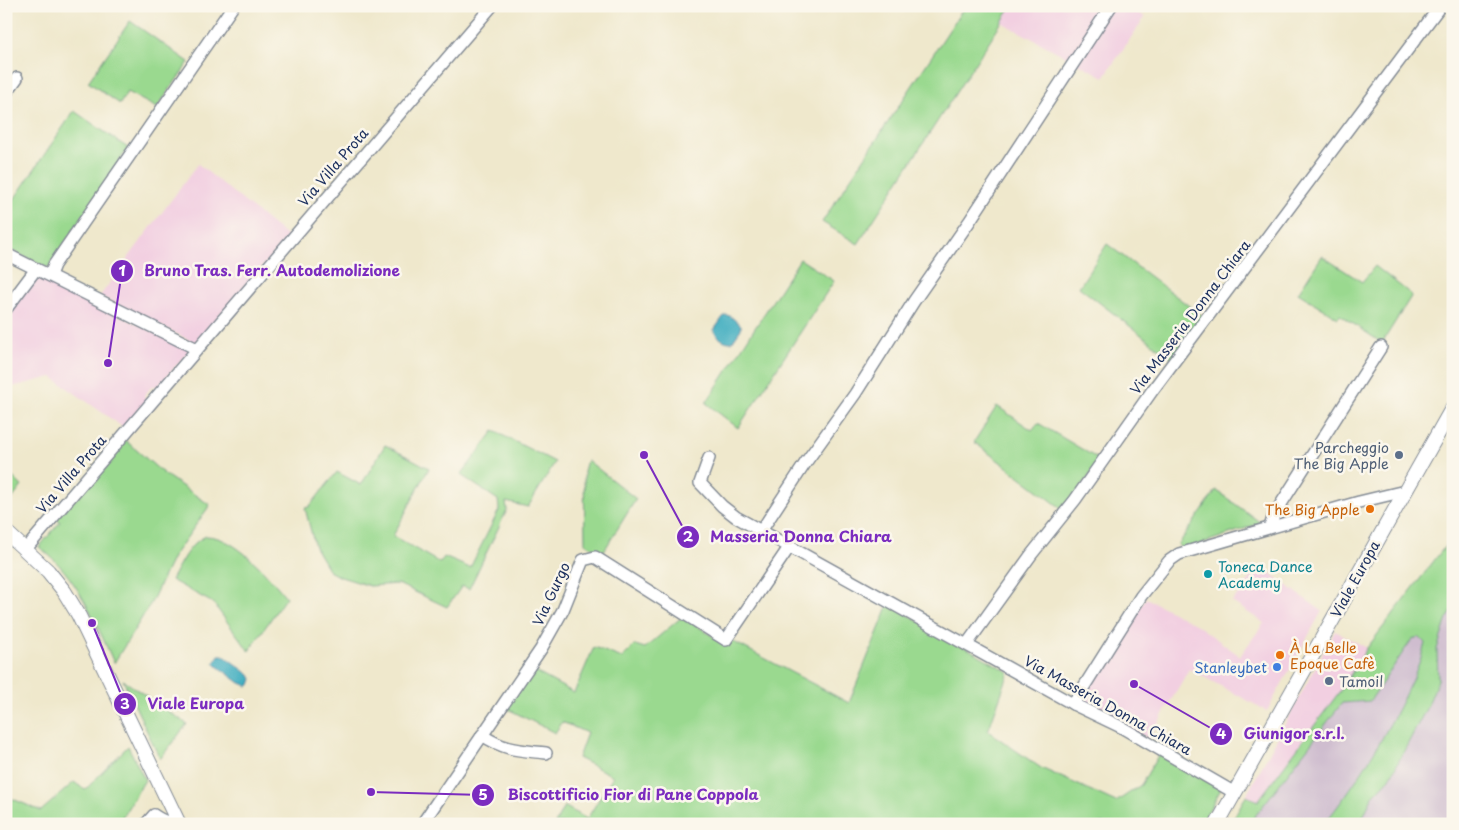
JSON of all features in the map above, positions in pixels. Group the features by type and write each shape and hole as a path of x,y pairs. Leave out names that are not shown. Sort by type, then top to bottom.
{"street":[{"path":"50,275 54,265 233,6"},
{"name":"Via Villa Prota","path":"25,550 492,6"},
{"path":"761,531 806,462 855,394 914,301 969,222 1111,6"},
{"name":"Via Masseria Donna Chiara","path":"966,644 1031,555 1075,500 1152,392 1438,9"},
{"path":"6,93 17,78"},
{"path":"6,254 197,349"},
{"path":"6,309 36,269"},
{"path":"1270,527 1274,515 1381,347"},
{"name":"Viale Europa","path":"1217,824 1453,407"},
{"name":"Via Masseria Donna Chiara","path":"709,458 700,483 722,506 761,531 1073,704 1121,727 1235,793"},
{"path":"1073,704 1141,596 1170,561 1179,554 1359,502 1405,491"},
{"path":"6,532 48,572 64,591 78,614 178,822 168,822 154,815 146,824"},
{"path":"6,541 25,550"},
{"name":"Via Gurgo","path":"422,824 545,641 563,610 583,560 595,557 726,640 790,546"},
{"path":"482,735 497,745 511,750 546,753"}],"shaded area":[{"path":"1012,6 1126,6 1145,17 1104,77 1001,22"},
{"path":"198,164 288,237 195,343 100,296"},
{"path":"36,274 190,350 158,386 152,386 144,396 147,401 124,428 52,377 8,388 6,386 6,316"},
{"path":"1260,566 1322,611 1267,711 1189,669 1149,739 1079,702 1146,598 1197,625 1240,656 1264,623 1232,602"},
{"path":"1453,610 1453,824 1360,824 1372,797 1390,778 1428,705 1438,680 1437,649 1447,619"},
{"path":"1335,631 1367,648 1343,687 1258,801 1246,796"},
{"path":"1419,637 1425,643 1419,667 1386,732 1345,798 1324,824 1249,824 1342,703 1370,701 1412,639"}],"green space":[{"path":"965,6 1012,6 858,244 822,222"},
{"path":"130,21 189,62 157,108 127,92 120,104 88,82"},
{"path":"74,111 128,148 48,268 6,248 6,211"},
{"path":"1107,244 1205,318 1174,360 1079,287"},
{"path":"1322,256 1362,282 1375,266 1412,295 1382,343 1340,315 1338,318 1298,293"},
{"path":"800,259 834,281 738,428 706,403"},
{"path":"997,406 1032,430 1038,423 1100,460 1065,511 974,442"},
{"path":"494,431 555,462 528,507 506,502 507,510 469,589 462,586 447,607 398,584 370,586 338,576 329,571 315,547 305,508 309,507 337,472 361,485 385,445 429,468 393,536 440,563 444,557 470,568 499,510 498,500 461,475"},
{"path":"125,440 164,474 210,505 173,557 151,603 114,663 84,600 64,571 39,547 60,522 57,518"},
{"path":"587,460 636,499 602,554 585,543 584,471"},
{"path":"6,471 22,486 6,507"},
{"path":"1216,490 1261,523 1183,550 1178,545"},
{"path":"206,536 217,538 240,550 261,568 286,597 249,651 213,603 171,580 190,549"},
{"path":"1453,536 1453,610 1447,619 1437,649 1438,680 1428,705 1390,778 1372,797 1360,824 1324,824 1365,767 1399,707 1423,652 1425,643 1419,637 1412,639 1370,701 1342,703 1249,824 1230,824 1246,796 1258,801 1343,687 1367,648"},
{"path":"889,604 1009,672 988,731 1041,768 1116,802 1141,785 1160,752 1221,789 1201,824 555,824 564,806 587,819 613,776 578,758 587,733 562,722 555,733 506,708 530,669 574,693 594,647 622,658 635,645 645,648 683,616 727,646 732,641 849,703"},
{"path":"123,680 187,724 160,759"},
{"path":"128,746 145,780 118,824 6,824 6,796 41,811 74,782 85,790"}],"water":[{"path":"726,315 741,325 741,329 732,342 721,339 714,330"},
{"path":"219,655 223,655 250,675 252,679 250,685 240,683 217,666 214,663"}],"place":[{"name":"Bruno Tras. Ferr. Autodemolizione","path":"108,363"},
{"name":"Masseria Donna Chiara","path":"644,455"},
{"name":"Parcheggio The Big Apple","path":"1399,455"},
{"name":"The Big Apple","path":"1370,509"},
{"name":"Toneca Dance Academy","path":"1208,574"},
{"name":"Viale Europa","path":"92,623"},
{"name":"À La Belle Epoque Cafè","path":"1280,655"},
{"name":"Stanleybet","path":"1277,667"},
{"name":"Tamoil","path":"1329,681"},
{"name":"Giunigor s.r.l.","path":"1134,684"},
{"name":"Biscottificio Fior di Pane Coppola","path":"371,792"}]}
